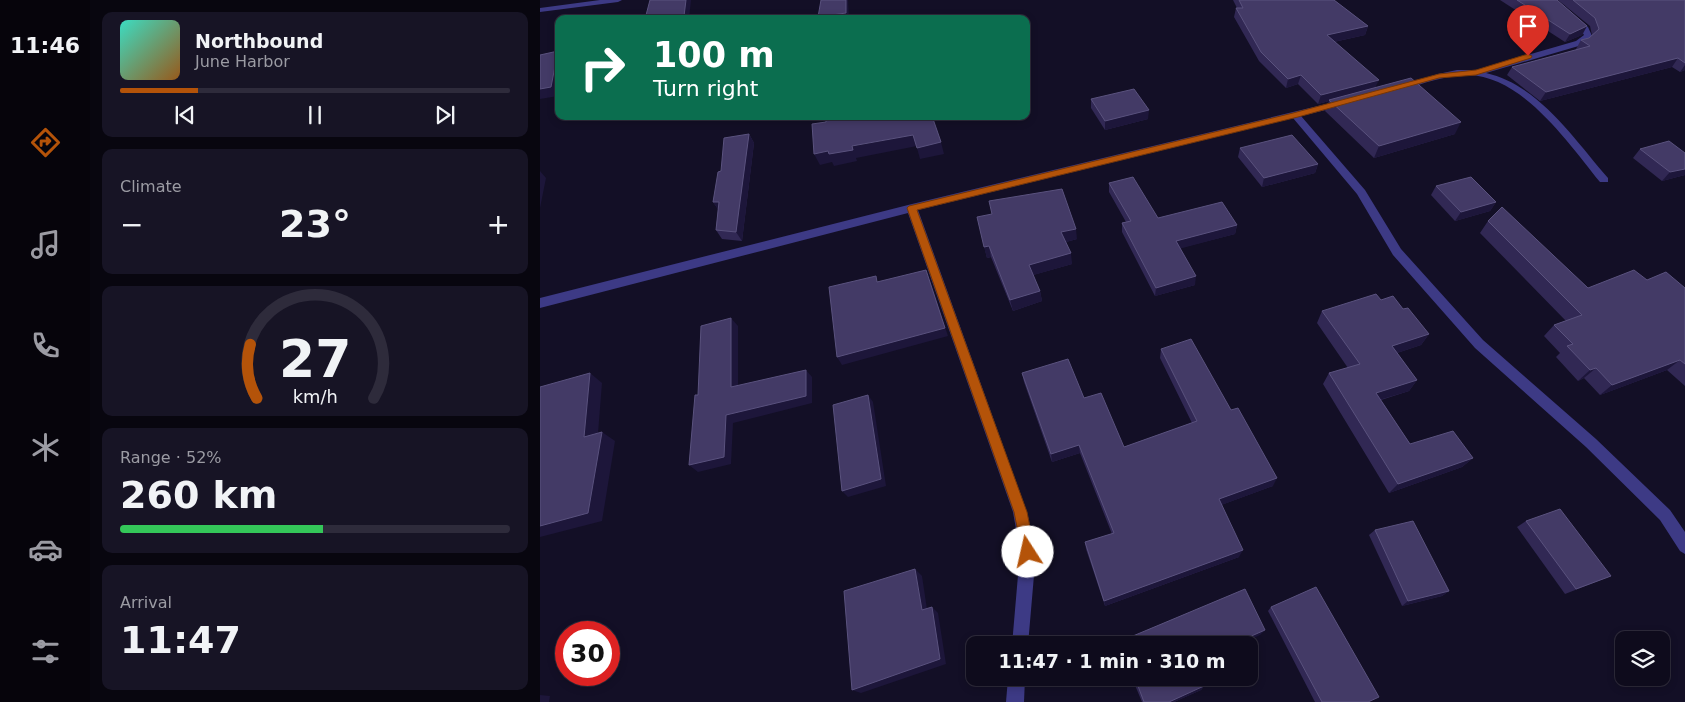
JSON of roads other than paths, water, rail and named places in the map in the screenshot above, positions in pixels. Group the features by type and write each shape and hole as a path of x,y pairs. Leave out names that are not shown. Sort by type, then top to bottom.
{"street":[{"path":"540,10 618,0"},
{"path":"1391,89 1439,76 1476,73 1579,43 1588,36 1585,29 1550,0"},
{"path":"1476,73 1512,85 1546,111 1604,180"},
{"path":"540,304 912,208 1296,116 1353,100"},
{"path":"1296,116 1361,192 1397,252 1479,344 1618,469 1665,515 1685,546"},
{"path":"912,208 1020,512 1028,552 1021,636"},
{"path":"1015,702 1016,686"}]}
